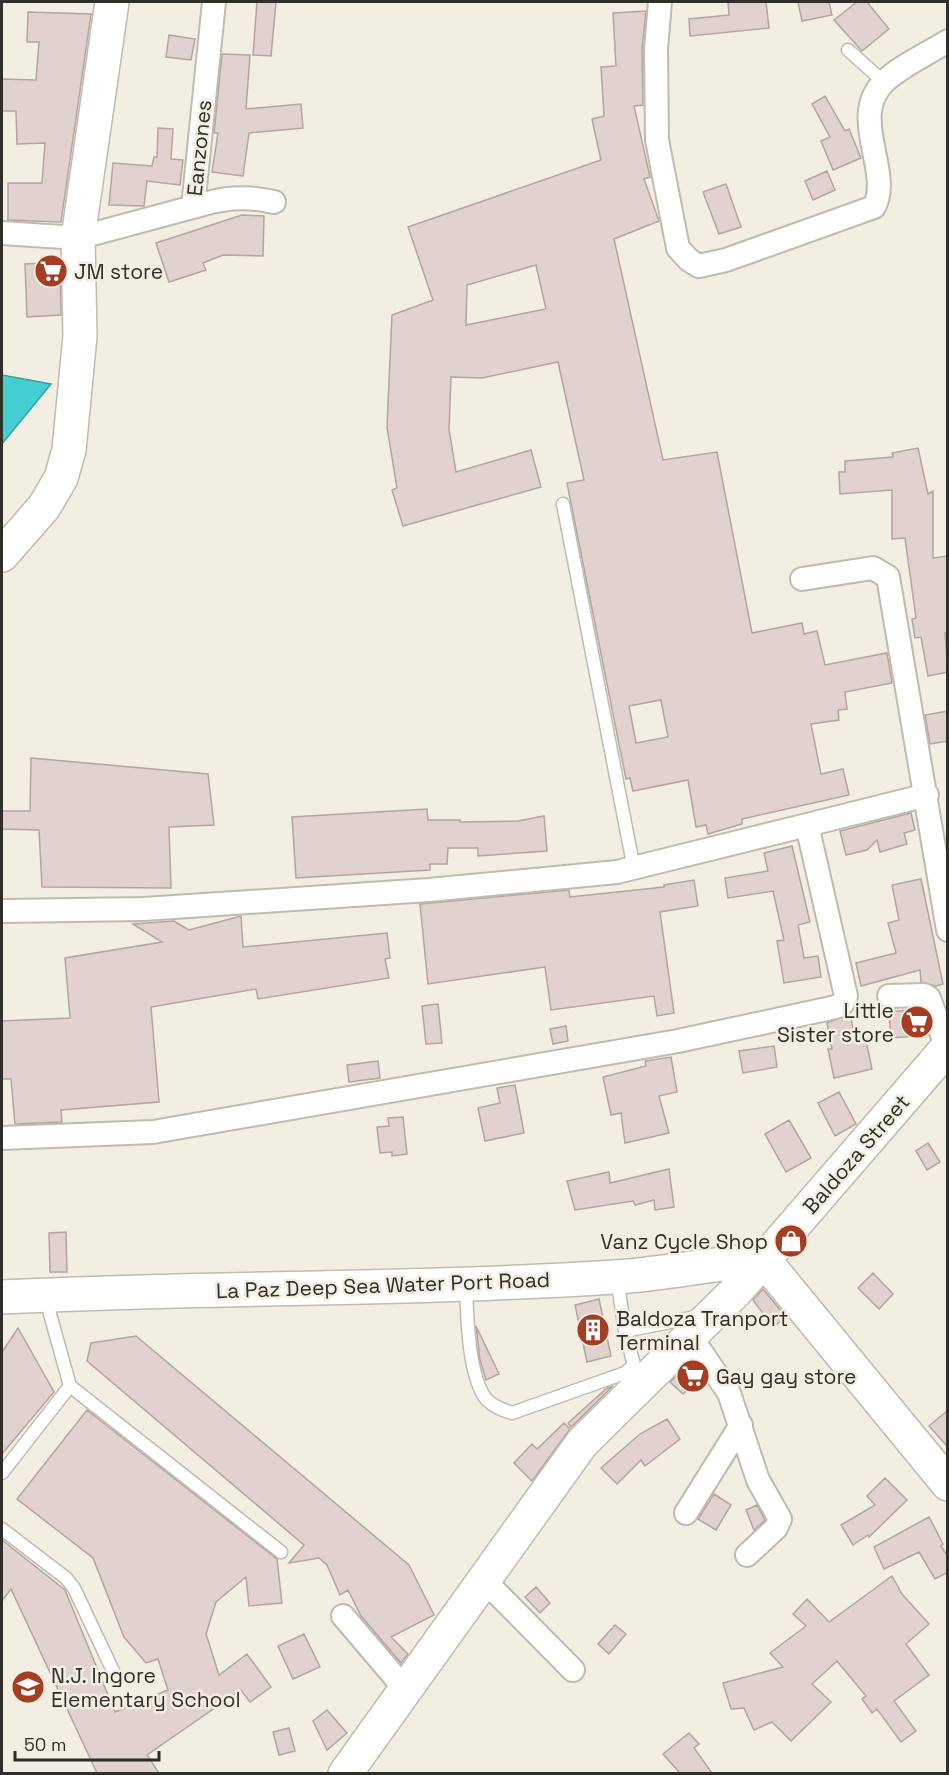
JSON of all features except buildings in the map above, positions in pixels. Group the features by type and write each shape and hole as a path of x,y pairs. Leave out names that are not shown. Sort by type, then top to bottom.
{"main road":[{"path":"2,555 44,507 61,478 69,450 80,336 78,238 111,2"},
{"name":"Baldoza Street","path":"345,1773 582,1443 691,1337 764,1260 947,1048"},
{"path":"764,1260 948,1484"},
{"name":"La Paz Deep Sea Water Port Road","path":"2,1297 466,1284 617,1277 696,1266 764,1260"},
{"path":"696,1266 713,1313"}],"street":[{"name":"Eanzones","path":"2,233 78,238 193,207 214,2"},
{"path":"660,2 657,7 656,49 657,140 678,248 689,260 699,266 726,260 874,207 880,191 870,138 873,100 884,82 948,41"},
{"path":"193,207 225,198 250,196 274,202"},
{"path":"802,579 873,568 882,571 888,577 927,795 948,930"},
{"path":"2,911 144,909 429,890 634,869 927,795"},
{"path":"2,1138 153,1132 678,1041 836,1007 843,1004 846,996 807,825"},
{"path":"889,996 924,995 929,998 947,1048"},
{"path":"691,1337 729,1393 758,1480 780,1519 776,1528 747,1555"},
{"path":"686,1513 741,1425"},
{"path":"483,1579 573,1670"},
{"path":"343,1616 405,1689"}],"lane":[{"path":"848,50 884,82"},
{"path":"563,504 634,869"},
{"path":"466,1284 476,1374 488,1401 500,1410 512,1413 625,1373 634,1365 625,1331 617,1277"},
{"path":"45,1295 70,1386 281,1552"},
{"path":"625,1331 713,1313"},
{"path":"2,1473 70,1386"},
{"path":"2,1529 66,1578 74,1588 114,1673"}],"water":[{"path":"2,375 51,384 2,444"}],"place":[{"name":"JM store","path":"51,271"},
{"name":"Little Sister store","path":"917,1022"},
{"name":"Vanz Cycle Shop","path":"791,1241"},
{"name":"Baldoza Tranport Terminal","path":"593,1330"},
{"name":"Gay gay store","path":"693,1376"},
{"name":"N.J. Ingore Elementary School","path":"28,1687"}]}
